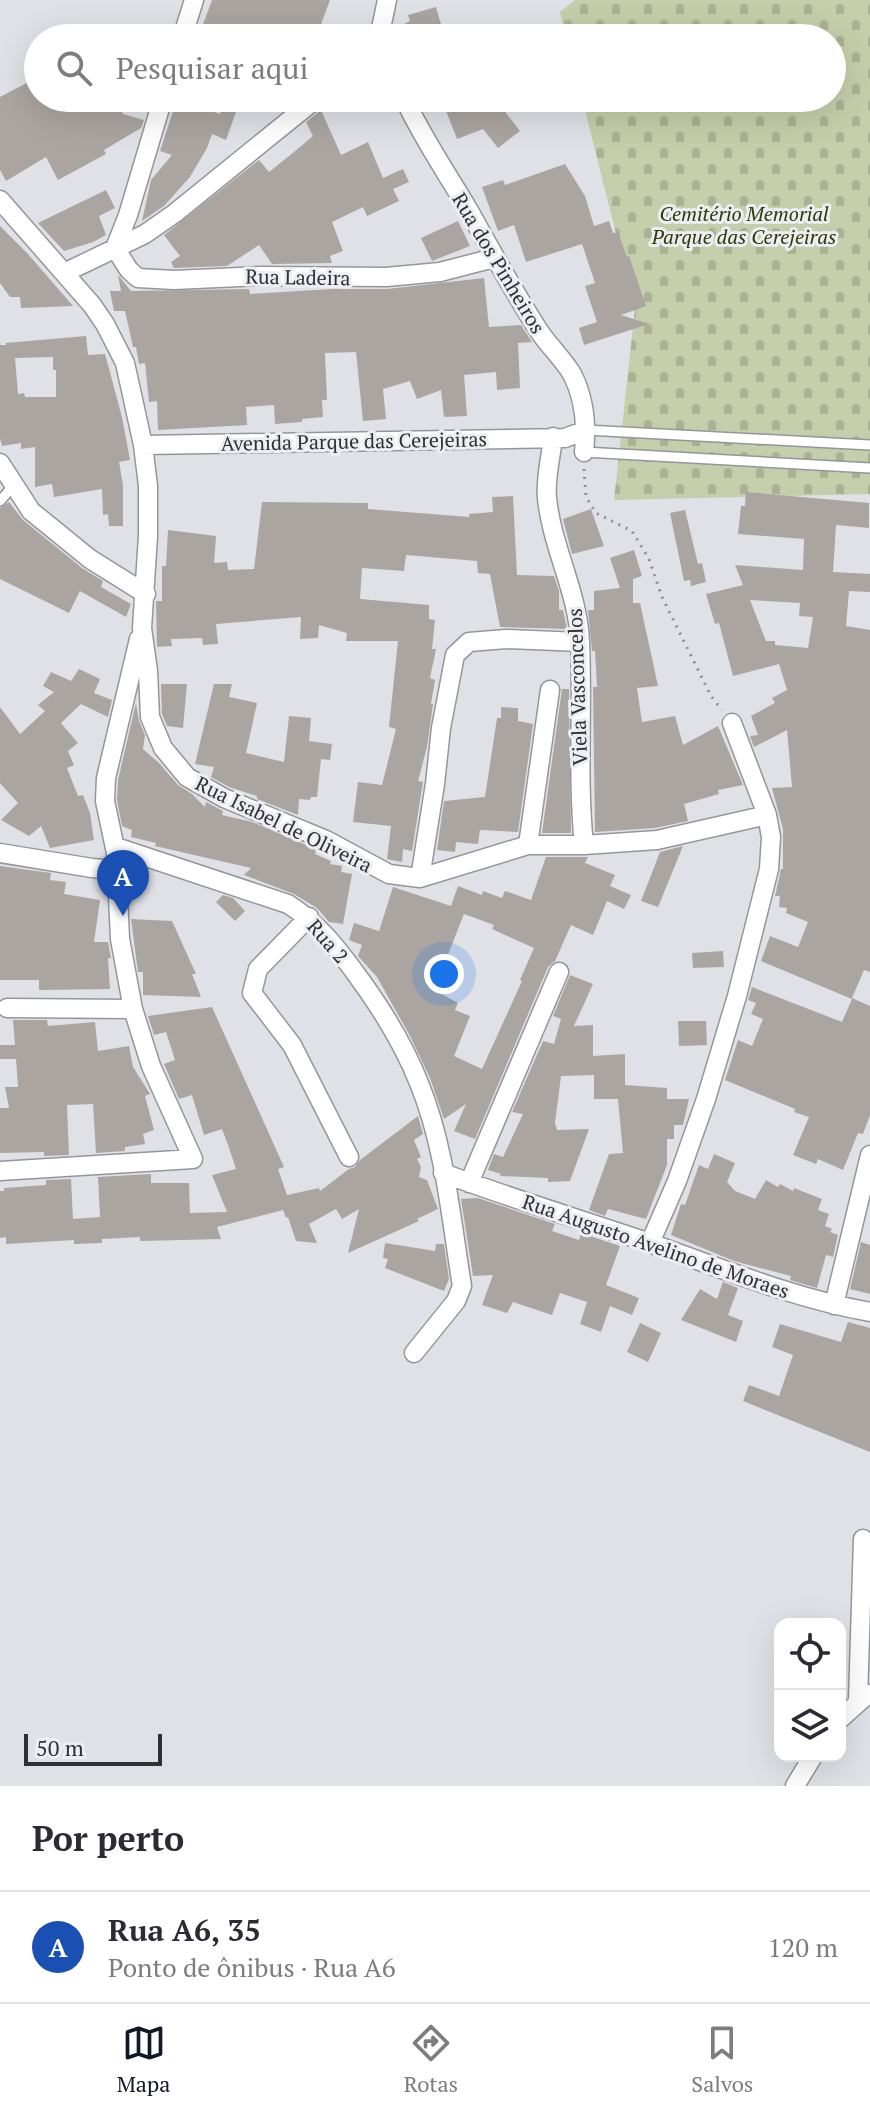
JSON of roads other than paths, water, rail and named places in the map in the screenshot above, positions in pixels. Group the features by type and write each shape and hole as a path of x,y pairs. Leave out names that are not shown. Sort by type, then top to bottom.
{"street":[{"path":"186,24 194,0"},
{"path":"382,24 387,0"},
{"path":"115,248 159,112"},
{"path":"64,273 145,234 302,112"},
{"name":"Rua dos Pinheiros","path":"410,112 420,134 494,258 541,334 572,374 584,407 584,452"},
{"name":"Rua Isabel de Oliveira","path":"0,200 105,324 125,363 143,445 148,486 146,594 142,628 150,717 163,748 187,777 224,798 326,840 389,874 420,878 528,845 657,840 767,815"},
{"name":"Rua Ladeira","path":"115,248 138,278 174,280 260,276 386,277 440,272 494,258"},
{"name":"Avenida Parque das Cerejeiras","path":"143,445 559,438 586,430"},
{"path":"559,438 584,452"},
{"name":"Viela Vasconcelos","path":"559,438 546,478 547,502 577,606 580,642 580,801 584,845"},
{"path":"0,463 31,511 90,559 146,594"},
{"path":"0,1171 193,1159 151,1066 133,1009 120,939 116,847 105,801 106,778 142,628"},
{"path":"420,878 441,728 455,655 469,642 506,639 580,642"},
{"path":"528,845 550,690"},
{"path":"650,1243 690,1144 737,996 769,869 771,837 767,815 732,723"},
{"path":"0,841 8,854 117,870"},
{"name":"Rua 2","path":"116,847 265,894 309,917 333,943 388,1018 420,1084 443,1173 462,1286 456,1301 414,1353"},
{"path":"309,917 258,969 252,993 292,1045 349,1157"},
{"path":"469,1183 559,972"},
{"path":"7,1008 133,1009"},
{"path":"834,1305 870,1155"},
{"name":"Rua Augusto Avelino de Moraes","path":"443,1173 650,1243 751,1281 870,1312"},
{"path":"846,1713 864,1696 863,1539"},
{"path":"795,1786 809,1762"}],"lane":[{"path":"586,430 870,445"},
{"path":"584,452 870,468"},
{"path":"0,501 13,486"}],"place":[{"name":"Rua A6, 35","path":"123,916"}],"park label":[{"name":"Cemitério Memorial Parque das Cerejeiras","path":"744,224"}]}
